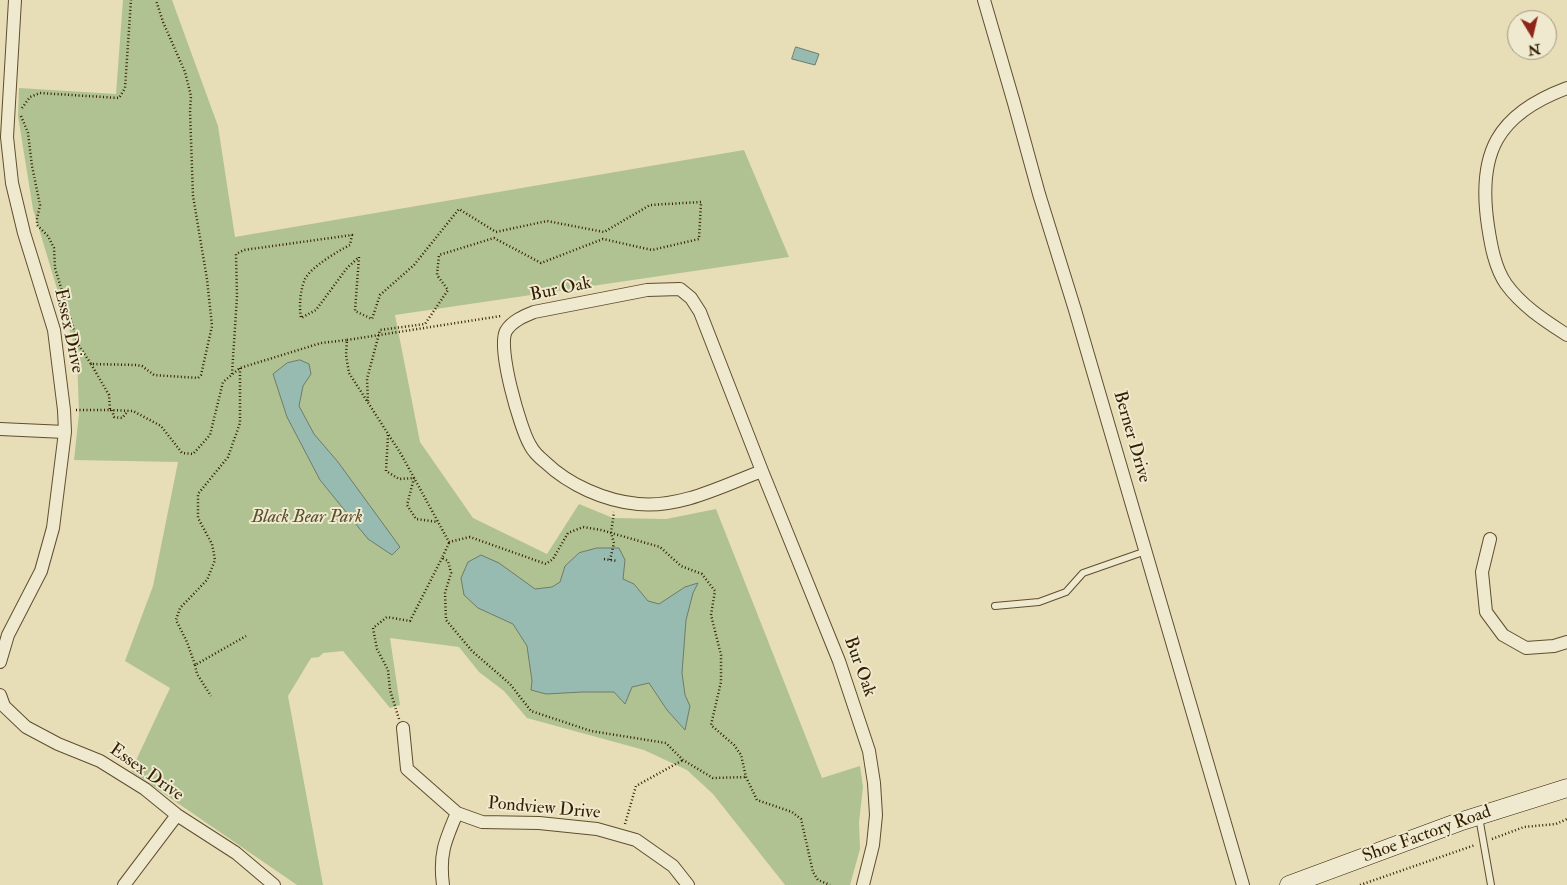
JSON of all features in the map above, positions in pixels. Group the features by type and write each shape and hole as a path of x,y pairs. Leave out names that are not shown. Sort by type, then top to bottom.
{"street":[{"name":"Essex Drive","path":"0,662 8,635 40,571 50,537 62,465 65,432 54,330 24,233 6,185 15,0"},
{"name":"Berner Drive","path":"984,0 1039,194 1062,266 1244,885"},
{"path":"1567,88 1546,95 1519,112 1503,128 1494,143 1485,193 1490,242 1495,262 1505,283 1529,309 1567,335"},
{"name":"Bur Oak","path":"512,324 534,312 647,290 680,289 691,298 700,312 839,661 869,751 876,815 866,884"},
{"path":"512,324 505,333 506,360 522,428 530,446 545,462 564,476 604,497 639,504 661,504 685,500 762,471"},
{"path":"0,429 65,432"},
{"path":"1490,539 1482,572 1486,612 1497,627 1503,635 1526,648 1554,646 1567,642"},
{"name":"Essex Drive","path":"1,703 26,727 58,744 100,761 145,789 177,815 236,853 274,885"},
{"name":"Pondview Drive","path":"403,728 407,770 458,813 482,822 597,829 636,840 673,866 688,885"},
{"name":"Shoe Factory Road","path":"1288,885 1479,816 1567,788"},
{"path":"443,885 440,866 443,846 458,813"},
{"path":"124,885 177,815"}],"lane":[{"path":"995,606 1039,602 1066,592 1084,574 1146,551"},
{"path":"1479,816 1492,885"}],"path":[{"path":"128,411 122,418 114,417 109,395 78,344 55,268 54,248 48,236 37,225 40,204 32,166 28,133 20,117 22,107 30,97 40,93 119,98 125,88 131,0"},
{"path":"91,364 136,365 142,366 154,375 198,378 201,375 212,326 208,279 193,196 191,96 185,72 162,22 156,0"},
{"path":"232,374 237,296 236,254 260,248 352,235 350,245 331,255 306,278 299,304 301,318 316,310 348,268 359,257 355,311 372,319 380,295 414,265 459,209 496,232 547,221 604,232 650,204 701,202 699,238 652,250 603,239 541,263 494,238 439,255 437,275 448,290 425,324 380,330 367,379 368,402"},
{"path":"64,410 133,411 160,426 182,453 193,454 210,435 222,382 240,368 322,343 502,316 512,324"},
{"path":"347,340 346,355 349,373 388,434 449,542"},
{"path":"210,696 197,674 187,642 176,620 180,608 207,580 215,560 212,544 198,518 198,494 228,457 240,423 240,368"},
{"path":"388,434 386,471 399,479 414,478"},
{"path":"414,478 407,505 416,518 438,522"},
{"path":"610,560 614,543 611,533 616,500"},
{"path":"449,542 470,537 514,551 546,564 553,559 568,533 583,527 660,547 681,566 702,574 715,591 711,615 721,655 721,682 711,726 734,745 741,755 746,777 757,800 792,812 801,818 813,872 818,880 830,885"},
{"path":"403,728 390,690 388,670 377,649 373,628 387,617 410,620 449,542"},
{"path":"442,558 448,561 451,572 445,593 446,620 472,651 510,684 531,711 591,731 666,743 683,760 713,778 746,777"},
{"path":"604,559 617,562"},
{"path":"195,665 246,636"},
{"path":"622,836 636,786 683,760"},
{"path":"1360,885 1524,827 1556,824 1567,819"}],"green space":[{"name":"Black Bear Park","path":"123,0 172,0 218,126 235,237 744,150 789,257 395,315 420,442 473,518 547,554 579,504 613,518 666,519 716,509 822,778 860,766 863,787 859,822 860,849 850,885 785,885 713,794 687,770 644,750 527,718 504,691 479,672 459,647 390,638 400,705 390,708 343,651 323,653 319,657 311,658 288,696 323,885 297,885 131,771 170,688 125,661 153,586 178,462 74,460 79,414 77,355 33,209 18,116 19,88 116,94"}],"water":[{"path":"796,47 819,54 815,65 792,59"},
{"path":"300,360 309,364 311,374 303,386 299,406 314,434 338,462 400,547 392,555 368,539 320,480 287,417 273,374 287,363"},
{"path":"597,548 619,548 625,560 623,579 634,584 648,601 659,604 685,587 698,583 693,593 686,620 682,673 685,695 690,706 685,730 667,710 649,683 632,687 625,704 614,692 546,694 531,690 532,681 527,646 513,624 478,608 464,595 461,578 468,562 481,555 499,563 535,589 552,587 560,582 565,566 579,553"}]}
